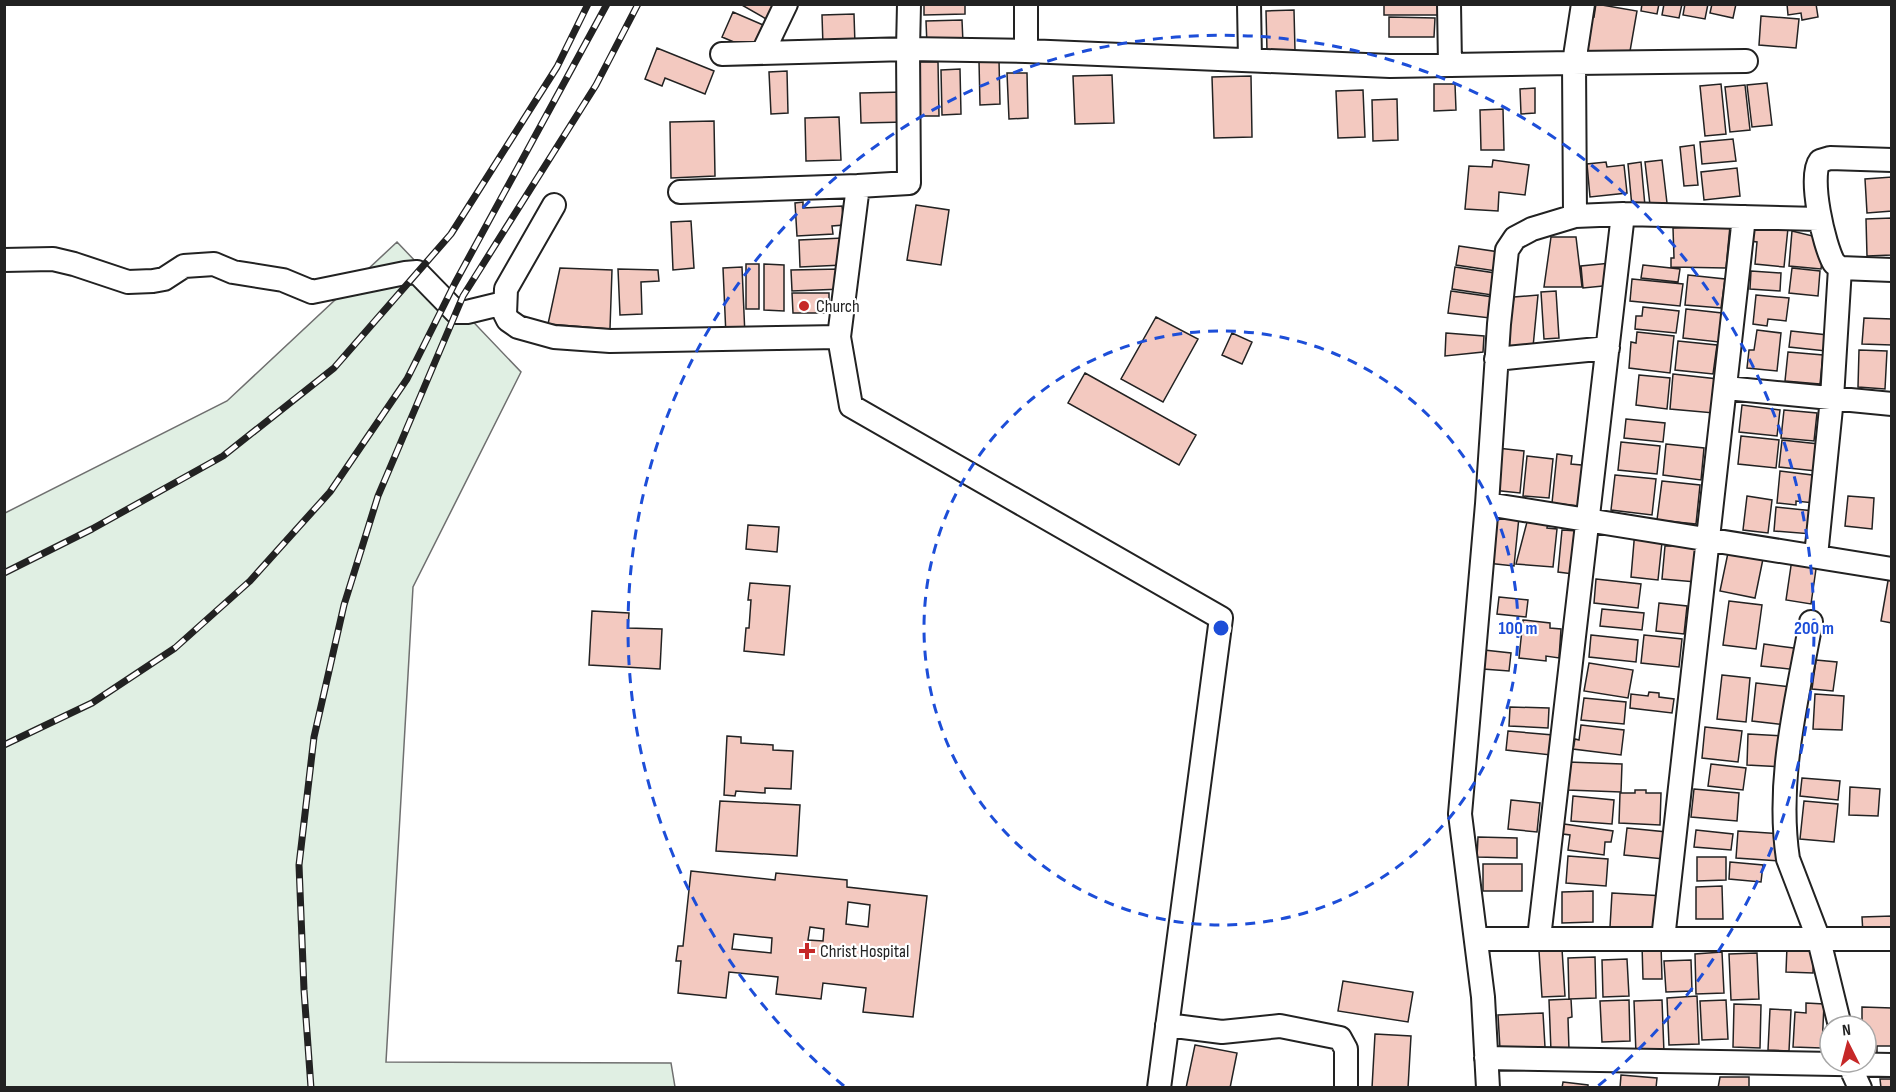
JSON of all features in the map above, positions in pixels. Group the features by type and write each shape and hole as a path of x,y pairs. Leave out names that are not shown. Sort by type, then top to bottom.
{"street":[{"path":"763,52 786,4"},
{"path":"680,192 909,183 909,4"},
{"path":"1026,4 1026,51"},
{"path":"1249,4 1250,60"},
{"path":"1449,4 1450,65"},
{"path":"1575,216 1574,63 1583,4"},
{"path":"722,54 908,49 1026,51 1390,66 1746,62"},
{"path":"1816,556 1832,398 1840,268 1831,258 1819,219 1815,169 1820,161 1830,158 1892,160"},
{"path":"858,186 839,338 851,406 1221,618 1159,1088"},
{"path":"554,205 506,289 504,303 508,320 518,327 554,337 610,341 839,338"},
{"path":"1539,938 1623,214"},
{"path":"1488,1088 1483,998 1460,814 1488,504 1496,359 1507,250 1515,238 1532,229 1575,216 1623,214 1819,219"},
{"path":"1663,939 1744,217"},
{"path":"4,260 53,259 128,282 164,279 184,266 214,264 233,272 284,280 302,290 312,292 417,272 456,312 467,312 504,303"},
{"path":"1840,268 1892,270"},
{"path":"1496,359 1608,348"},
{"path":"1726,388 1892,404"},
{"path":"1488,504 1892,569"},
{"path":"1811,622 1786,760 1783,800 1788,859 1819,940 1837,1014"},
{"path":"1476,939 1892,939"},
{"path":"1167,1025 1222,1032 1280,1026 1340,1038 1346,1050 1346,1088"},
{"path":"1486,1058 1818,1063"},
{"path":"1854,1074 1860,1088"}],"green space":[{"path":"397,242 521,372 413,587 386,1062 671,1063 675,1087 5,1088 5,513 227,401"}],"building":[{"path":"740,4 787,4 782,28"},
{"path":"924,4 965,4 965,14 924,15"},
{"path":"1384,4 1443,4 1443,15 1384,15"},
{"path":"1596,4 1637,11 1629,57 1587,55 1590,35 1586,34 1590,16 1594,17"},
{"path":"1642,4 1659,4 1657,14 1641,11"},
{"path":"1664,4 1682,4 1679,18 1662,15"},
{"path":"1685,4 1708,4 1705,19 1683,15"},
{"path":"1712,4 1736,4 1733,18 1710,13"},
{"path":"1787,4 1816,4 1818,17 1802,20 1801,13 1788,15"},
{"path":"1294,10 1295,51 1267,51 1266,11"},
{"path":"733,12 770,28 760,53 722,37"},
{"path":"854,14 855,45 823,46 822,15"},
{"path":"1761,16 1799,19 1796,48 1759,45"},
{"path":"1389,17 1435,18 1434,37 1389,37"},
{"path":"962,20 963,43 927,45 926,21"},
{"path":"657,48 714,71 705,94 665,78 662,86 645,79"},
{"path":"999,60 1000,104 980,105 979,61"},
{"path":"915,62 938,62 939,116 916,116"},
{"path":"960,69 961,114 942,115 941,70"},
{"path":"787,71 788,113 771,114 769,72"},
{"path":"1007,73 1027,73 1028,118 1009,119"},
{"path":"1112,75 1114,123 1075,124 1073,76"},
{"path":"1251,76 1252,137 1214,138 1212,77"},
{"path":"1767,83 1772,125 1752,127 1747,85"},
{"path":"1434,84 1455,84 1456,110 1434,111"},
{"path":"1721,84 1726,134 1705,136 1700,86"},
{"path":"1745,85 1750,130 1730,132 1725,87"},
{"path":"1535,88 1535,113 1521,114 1520,89"},
{"path":"1363,90 1365,137 1338,138 1336,91"},
{"path":"905,92 906,122 861,123 860,93"},
{"path":"1397,99 1398,140 1373,141 1372,100"},
{"path":"1503,109 1504,150 1481,150 1480,110"},
{"path":"839,117 841,160 806,161 805,118"},
{"path":"714,121 715,176 671,178 670,122"},
{"path":"1733,139 1736,161 1702,164 1700,142"},
{"path":"1694,145 1698,185 1684,186 1680,147"},
{"path":"1493,160 1529,165 1525,195 1499,192 1498,211 1465,209 1469,166 1492,167"},
{"path":"1662,160 1667,203 1650,205 1645,162"},
{"path":"1606,162 1607,167 1624,165 1627,193 1590,197 1587,164"},
{"path":"1641,162 1645,206 1632,207 1628,164"},
{"path":"1737,168 1740,196 1704,200 1701,172"},
{"path":"1892,177 1892,211 1867,213 1865,179"},
{"path":"803,202 803,208 842,206 844,225 832,226 833,234 797,236 795,203"},
{"path":"916,205 949,210 941,265 907,260"},
{"path":"1892,218 1892,255 1867,256 1866,219"},
{"path":"691,221 694,268 673,270 671,222"},
{"path":"1751,224 1788,228 1784,267 1755,264 1757,242 1750,241"},
{"path":"1730,226 1726,268 1671,267 1671,258 1674,258 1673,228"},
{"path":"1792,231 1825,239 1821,269 1789,266"},
{"path":"1551,237 1576,237 1582,287 1544,287"},
{"path":"843,238 843,265 800,267 799,240"},
{"path":"1459,246 1499,252 1496,271 1456,265"},
{"path":"1611,263 1613,285 1583,288 1581,266"},
{"path":"746,264 759,264 759,309 746,309"},
{"path":"764,264 784,265 784,311 764,310"},
{"path":"1643,265 1680,269 1678,282 1641,278"},
{"path":"742,267 745,336 726,336 723,268"},
{"path":"1455,267 1495,273 1492,295 1452,289"},
{"path":"560,268 612,270 610,329 548,324"},
{"path":"1792,268 1820,271 1818,296 1789,293"},
{"path":"618,269 658,270 659,281 641,282 642,314 620,315"},
{"path":"841,269 842,289 792,291 791,270"},
{"path":"1751,271 1781,273 1780,291 1750,289"},
{"path":"1688,275 1725,279 1721,308 1685,305"},
{"path":"1632,279 1683,284 1680,306 1630,301"},
{"path":"1451,291 1493,297 1490,318 1448,313"},
{"path":"1556,291 1559,338 1544,339 1541,292"},
{"path":"792,293 829,293 829,313 793,313"},
{"path":"1538,295 1533,347 1506,348 1514,297"},
{"path":"1756,295 1789,298 1786,321 1768,319 1767,326 1753,324"},
{"path":"1643,307 1679,311 1676,333 1635,329 1636,316 1642,316"},
{"path":"1686,309 1722,313 1719,342 1683,338"},
{"path":"1156,317 1198,339 1163,402 1121,379"},
{"path":"1864,318 1892,319 1892,345 1862,344"},
{"path":"1757,330 1781,333 1777,371 1747,368 1749,350 1754,350"},
{"path":"1791,331 1828,335 1826,351 1789,347"},
{"path":"1637,332 1674,336 1670,373 1629,368 1631,342 1636,343"},
{"path":"1232,333 1252,342 1242,364 1222,355"},
{"path":"1446,333 1484,336 1483,352 1445,356"},
{"path":"1678,341 1717,345 1713,374 1675,370"},
{"path":"1859,350 1887,351 1885,389 1858,387"},
{"path":"1788,352 1823,355 1820,384 1785,381"},
{"path":"1085,373 1196,435 1179,465 1068,403"},
{"path":"1673,374 1718,379 1714,413 1670,409"},
{"path":"1639,375 1670,378 1667,409 1636,405"},
{"path":"1742,405 1780,410 1777,436 1739,432"},
{"path":"1784,410 1817,413 1814,441 1781,438"},
{"path":"1626,419 1665,423 1663,442 1624,438"},
{"path":"1741,436 1779,440 1776,468 1738,464"},
{"path":"1782,440 1819,444 1816,471 1779,467"},
{"path":"1621,442 1660,446 1657,474 1618,470"},
{"path":"1666,444 1704,448 1701,480 1663,475"},
{"path":"1497,448 1524,451 1520,493 1492,490"},
{"path":"1557,454 1572,456 1571,464 1592,466 1588,507 1552,503"},
{"path":"1527,456 1553,459 1549,498 1523,496"},
{"path":"1780,471 1820,476 1814,503 1796,501 1796,505 1777,503"},
{"path":"1615,475 1656,479 1652,515 1611,510"},
{"path":"1662,481 1700,485 1696,524 1657,520"},
{"path":"1747,496 1772,500 1768,533 1743,530"},
{"path":"1848,496 1874,498 1872,529 1845,526"},
{"path":"1776,507 1814,511 1812,534 1774,531"},
{"path":"1524,512 1549,515 1547,528 1557,529 1553,567 1516,564 1527,522 1523,522"},
{"path":"1492,515 1519,517 1514,566 1487,563"},
{"path":"748,525 779,527 777,552 746,549"},
{"path":"1562,530 1578,531 1573,574 1558,572"},
{"path":"1635,530 1663,533 1658,580 1631,577"},
{"path":"1672,538 1700,540 1696,582 1662,579 1665,546 1671,546"},
{"path":"1729,548 1764,554 1755,598 1720,591"},
{"path":"1792,559 1817,562 1811,604 1786,600"},
{"path":"1889,575 1892,576 1892,623 1881,621"},
{"path":"1596,579 1641,584 1638,608 1594,603"},
{"path":"750,583 790,586 784,655 744,651 746,628 749,628"},
{"path":"1499,597 1528,600 1526,617 1497,614"},
{"path":"1729,601 1762,605 1756,649 1723,645"},
{"path":"1659,603 1687,606 1684,634 1656,631"},
{"path":"1602,609 1644,613 1642,630 1600,626"},
{"path":"592,611 629,613 628,628 662,629 660,669 589,665"},
{"path":"1523,620 1550,623 1550,628 1561,629 1559,658 1546,656 1546,661 1519,658"},
{"path":"1591,635 1638,640 1636,662 1589,657"},
{"path":"1644,635 1682,639 1679,667 1641,663"},
{"path":"1764,644 1801,649 1798,670 1761,666"},
{"path":"1484,650 1511,653 1509,671 1483,669"},
{"path":"1816,660 1837,662 1833,691 1812,689"},
{"path":"1589,663 1633,670 1628,698 1584,691"},
{"path":"1722,675 1750,678 1746,722 1717,719"},
{"path":"1756,683 1791,687 1787,725 1752,721"},
{"path":"1649,692 1659,693 1659,697 1674,699 1672,713 1630,708 1631,694 1648,696"},
{"path":"1815,694 1844,696 1842,730 1813,729"},
{"path":"1584,698 1626,702 1624,724 1581,720"},
{"path":"1510,707 1549,708 1548,728 1509,726"},
{"path":"1581,725 1624,730 1621,755 1573,749 1575,739 1579,740"},
{"path":"1705,727 1742,731 1738,762 1702,758"},
{"path":"1508,731 1553,735 1551,755 1506,750"},
{"path":"1748,734 1786,736 1784,767 1747,765"},
{"path":"727,736 741,737 741,743 773,745 773,750 793,751 791,789 765,788 765,793 736,791 735,796 724,795"},
{"path":"1568,762 1622,764 1621,792 1567,790"},
{"path":"1711,764 1746,768 1743,790 1708,786"},
{"path":"1802,778 1840,781 1838,800 1800,796"},
{"path":"1850,787 1880,789 1878,816 1849,815"},
{"path":"1694,789 1739,793 1737,821 1691,817"},
{"path":"1635,790 1661,793 1660,825 1619,823 1620,793 1635,793"},
{"path":"1573,796 1614,800 1612,824 1571,821"},
{"path":"1511,800 1540,803 1537,832 1508,829"},
{"path":"720,801 800,805 797,856 716,851"},
{"path":"1804,801 1838,804 1834,842 1800,839"},
{"path":"1564,824 1613,831 1611,842 1605,842 1604,855 1568,850 1570,835 1563,834"},
{"path":"1627,828 1667,832 1664,859 1624,855"},
{"path":"1696,830 1733,834 1731,850 1694,847"},
{"path":"1738,831 1783,834 1780,861 1736,858"},
{"path":"1478,837 1517,838 1517,858 1477,857"},
{"path":"1568,856 1608,859 1606,886 1566,883"},
{"path":"1697,857 1726,857 1726,880 1697,881"},
{"path":"1730,862 1763,865 1761,882 1729,879"},
{"path":"1483,864 1522,864 1522,891 1483,891"},
{"path":"691,871 775,880 776,873 847,880 847,887 927,896 913,1017 863,1012 866,988 823,983 821,999 776,994 778,977 729,972 726,998 678,993 681,961 676,961 678,946 683,946","holes":["848,902 870,905 868,927 846,924","810,927 824,929 823,941 808,940","734,934 772,938 771,953 732,949"]},
{"path":"1722,886 1723,919 1696,919 1696,887"},
{"path":"1593,891 1593,922 1562,923 1562,892"},
{"path":"1612,893 1665,896 1663,930 1610,927"},
{"path":"1892,916 1892,934 1863,934 1862,917"},
{"path":"1661,944 1662,979 1643,979 1642,945"},
{"path":"1787,946 1814,947 1813,973 1786,972"},
{"path":"1562,949 1565,996 1542,997 1539,951"},
{"path":"1722,952 1724,993 1696,994 1695,954"},
{"path":"1757,953 1759,999 1731,1000 1729,954"},
{"path":"1595,957 1596,998 1569,999 1568,958"},
{"path":"1627,959 1629,996 1603,997 1602,960"},
{"path":"1691,960 1692,991 1666,992 1664,961"},
{"path":"1343,981 1413,992 1408,1022 1338,1011"},
{"path":"1697,996 1699,1044 1669,1045 1667,998"},
{"path":"1571,999 1572,1017 1568,1018 1569,1050 1551,1051 1549,1000"},
{"path":"1629,1000 1630,1041 1602,1042 1600,1001"},
{"path":"1662,1000 1664,1053 1636,1054 1634,1001"},
{"path":"1726,1000 1728,1039 1702,1040 1700,1001"},
{"path":"1806,1003 1824,1004 1824,1014 1818,1014 1818,1048 1793,1047 1795,1012 1806,1013"},
{"path":"1734,1004 1761,1005 1760,1048 1733,1047"},
{"path":"1862,1007 1892,1008 1891,1046 1878,1046 1878,1014 1862,1014"},
{"path":"1770,1009 1791,1010 1789,1051 1768,1050"},
{"path":"1543,1013 1545,1047 1500,1049 1498,1015"},
{"path":"1375,1034 1411,1036 1408,1088 1372,1088"},
{"path":"1195,1045 1237,1053 1230,1088 1186,1088"},
{"path":"1621,1075 1657,1078 1656,1088 1620,1088"},
{"path":"1720,1077 1749,1077 1749,1088 1718,1088"},
{"path":"1880,1079 1892,1079 1892,1088 1881,1088"},
{"path":"1563,1082 1588,1085 1588,1088 1562,1088"}],"railway":[{"path":"4,573 92,529 223,456 334,368 451,234 557,67 588,4"},
{"path":"4,745 92,703 175,648 250,581 330,492 407,379 455,283 607,4"},
{"path":"311,1088 299,865 314,737 344,605 378,496 463,296 596,85 638,4"}],"place":[{"name":"Church","path":"804,306"},
{"name":"Christ Hospital","path":"807,951"}]}
